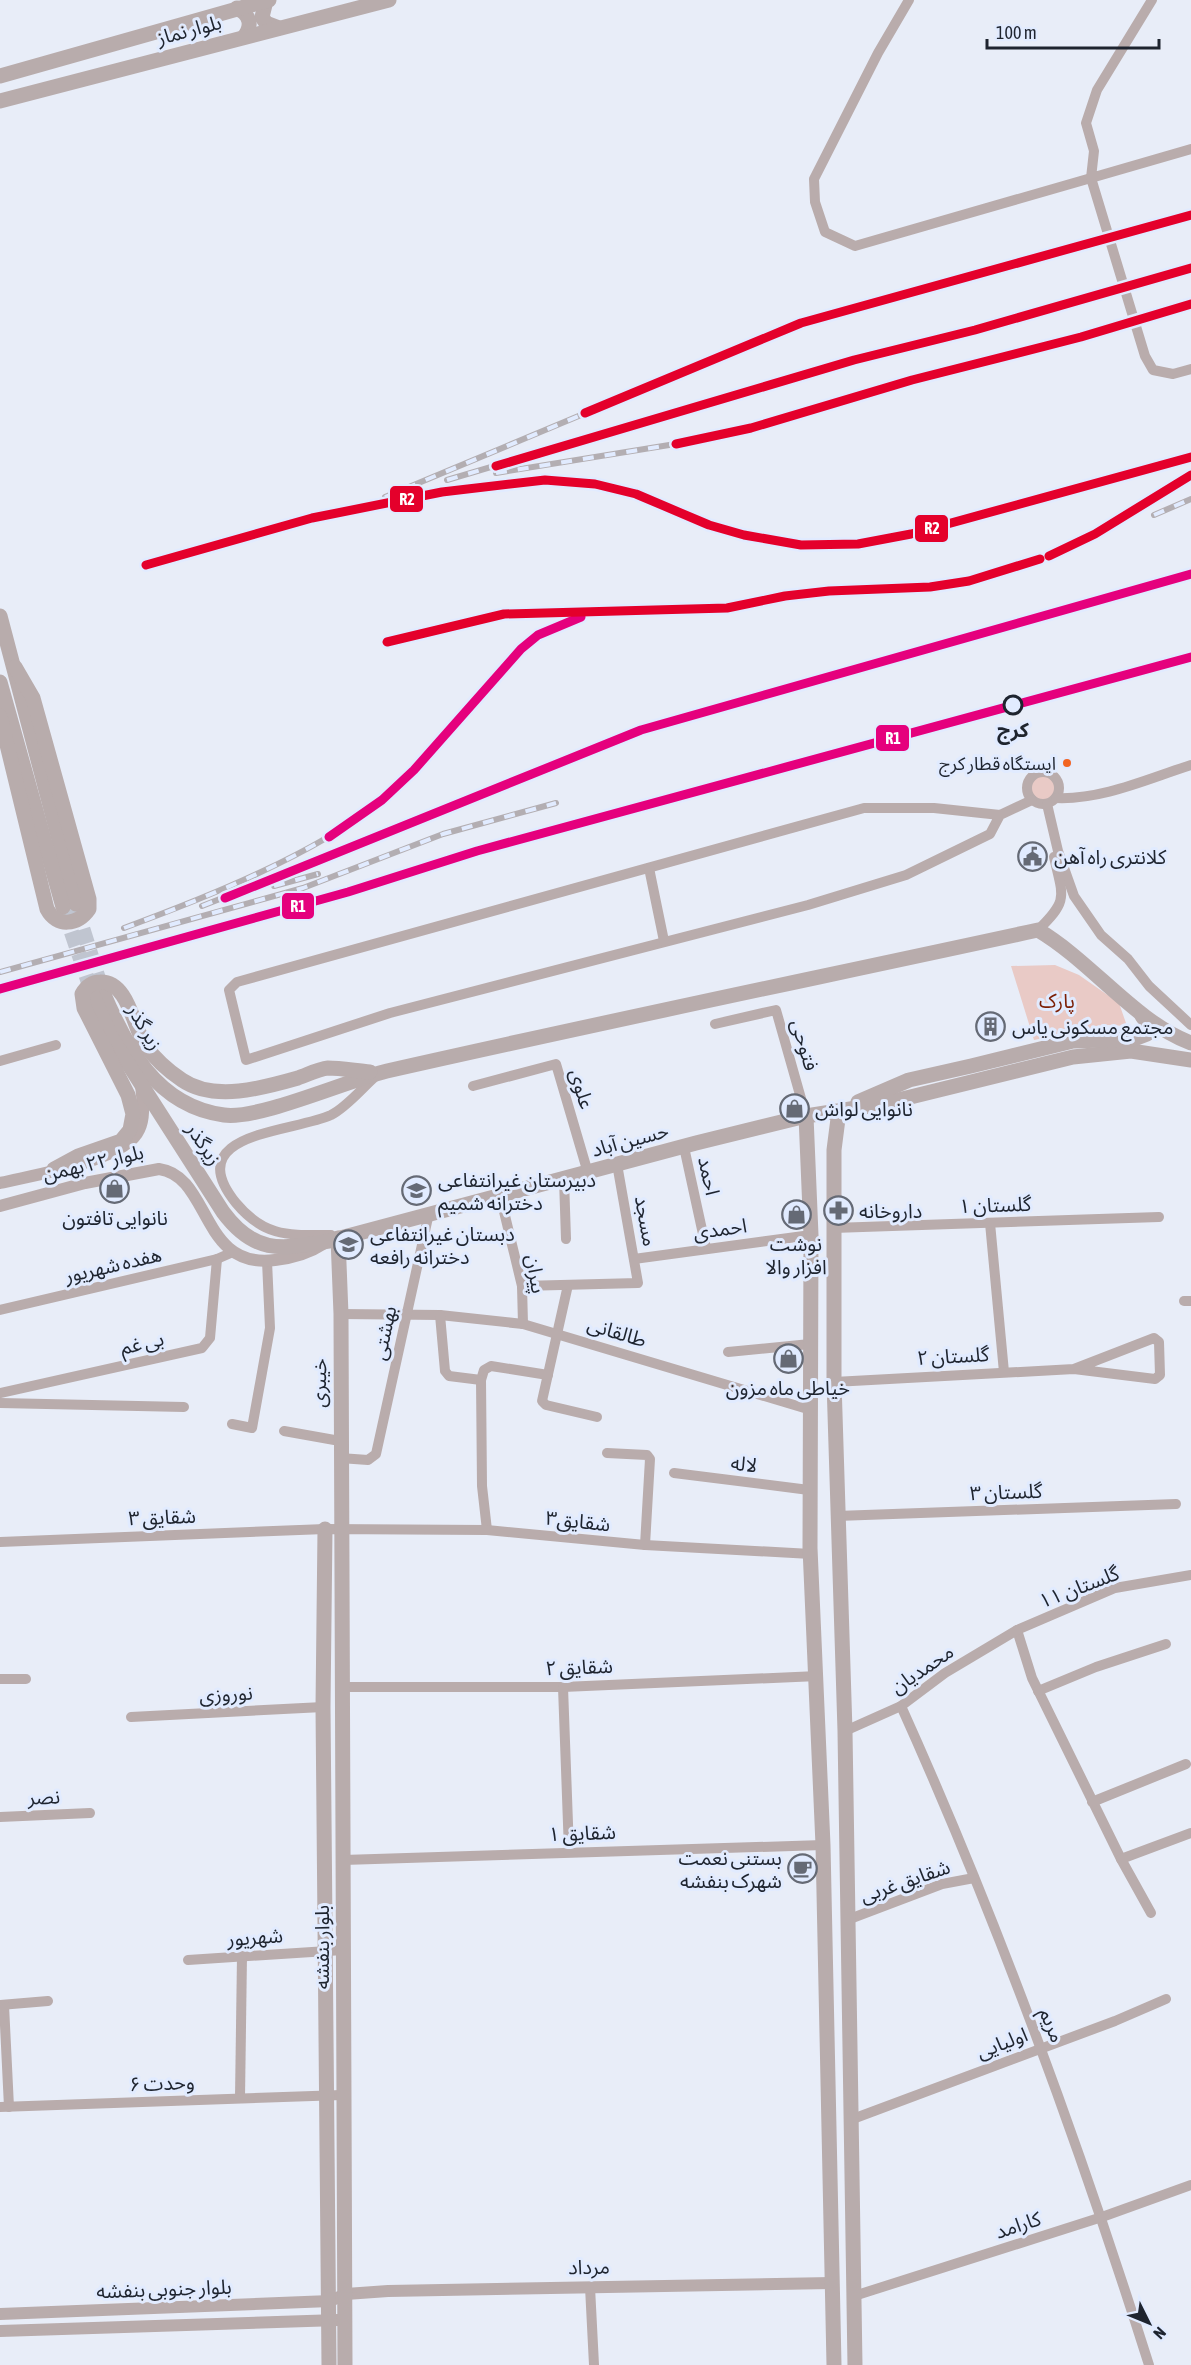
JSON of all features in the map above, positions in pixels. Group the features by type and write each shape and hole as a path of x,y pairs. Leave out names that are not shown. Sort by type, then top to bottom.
{"main road":[{"name":"بلوار نماز","path":"0,76 268,0"},
{"path":"268,0 262,18 266,23 279,28"},
{"name":"بلوار نماز","path":"0,101 389,0"},
{"path":"237,8 250,20 249,30 244,37"},
{"path":"0,616 15,667 69,906 0,682"},
{"path":"0,716 47,909 56,920 64,923 74,922 89,909 90,899 33,698 15,667"},
{"path":"148,1083 188,1104 226,1116 260,1110 379,1073 1038,930 1083,963 1156,1027 1191,1043"},
{"path":"54,1169 78,1156 121,1141 130,1130 133,1114 128,1095 84,1008 82,994 86,987 95,982 106,982 120,992 144,1044 161,1065 184,1082 201,1088 233,1092 270,1086 328,1068 379,1073"},
{"name":"زیرگذر","path":"97,992 111,1037 148,1083 224,1212 244,1236 266,1246 278,1248 338,1238"},
{"name":"حسین آباد","path":"839,1111 919,1078 1073,1041 1134,1039 1147,1034 1147,1023 1140,1012"},
{"name":"حسین آباد","path":"338,1238 806,1116 882,1104 1073,1057 1131,1051 1191,1060"},
{"path":"839,1111 834,1150 834,1382 845,1731 855,2365"},
{"path":"806,1116 811,1235 809,1490 823,1845 834,2365"},
{"path":"806,1151 814,1144 825,1144 834,1150"},
{"name":"خیبری","path":"333,1528 340,1458 341,1314 338,1238"},
{"path":"810,1526 818,1533 826,1534 837,1522"},
{"name":"بلوار بنفشه","path":"329,2365 323,1707 325,1594 333,1528"},
{"name":"بلوار بنفشه","path":"333,1528 342,1594 342,2096 345,2365"},
{"path":"811,1551 819,1544 829,1544 838,1550"},
{"path":"325,1594 334,1601 342,1594"},
{"path":"324,1622 333,1616 341,1622"},
{"path":"825,1954 829,1960 836,1962 843,1960 848,1954"},
{"path":"826,1989 830,1983 837,1981 848,1988"}],"street":[{"path":"909,0 878,53 814,179 815,202 825,232 855,246 1191,149"},
{"path":"1152,0 1097,90 1086,123 1094,151 1091,178 1145,356 1153,370 1173,374 1191,369"},
{"path":"1000,815 990,834 906,874 808,905 390,1013 246,1060 229,990 237,982 864,808 934,808 1000,815 1044,801 1079,799 1106,793 1191,765"},
{"path":"1038,930 1056,912 1063,896 1044,801"},
{"path":"1044,801 1074,896 1101,935 1128,959 1149,986 1191,1025"},
{"path":"649,868 664,941"},
{"name":"فتوحی","path":"715,1024 776,1010 806,1116"},
{"path":"0,1061 56,1045"},
{"name":"علوی","path":"473,1086 556,1064 588,1173"},
{"path":"338,1238 288,1235 258,1226 234,1200 220,1166 224,1153 238,1142 332,1114 379,1073"},
{"name":"بلوار ۲۲ بهمن","path":"0,1183 105,1158 127,1146 139,1131 148,1083"},
{"name":"احمد","path":"684,1147 706,1248"},
{"name":"مسجد","path":"568,1285 638,1283 617,1164"},
{"name":"بلوار ۲۲ بهمن","path":"0,1206 139,1171 170,1170 181,1178 220,1240 233,1252"},
{"path":"17,1179 21,1200"},
{"path":"564,1179 566,1239"},
{"name":"پیران","path":"500,1195 522,1286 523,1324"},
{"name":"بهشتی","path":"340,1458 372,1459 376,1454 429,1213"},
{"name":"گلستان ۱","path":"833,1228 1159,1217"},
{"path":"990,1223 1004,1372"},
{"name":"احمدی","path":"634,1259 811,1235"},
{"path":"233,1252 251,1259 267,1261 312,1251 338,1238"},
{"name":"هفده شهریور","path":"0,1310 217,1259 233,1252"},
{"name":"بی غم","path":"0,1393 202,1348 210,1338 217,1259"},
{"path":"232,1424 252,1428 270,1328 267,1261"},
{"path":"522,1286 568,1285 556,1333 543,1404 597,1417"},
{"name":"طالقانی","path":"341,1314 407,1314 523,1324 811,1410"},
{"path":"440,1316 447,1374 481,1380"},
{"name":"گلستان ۲","path":"834,1382 1074,1369 1155,1379 1160,1375 1159,1342 1154,1338 1074,1369"},
{"path":"728,1352 810,1344"},
{"path":"487,1530 482,1486 481,1380 484,1370 491,1366 548,1375"},
{"path":"0,1403 184,1407"},
{"path":"284,1431 340,1441"},
{"path":"608,1453 647,1455 650,1459 645,1545"},
{"name":"لاله","path":"674,1473 809,1490"},
{"name":"گلستان ۳","path":"837,1522 1176,1504"},
{"name":"شقایق۳","path":"333,1528 487,1530 645,1545 811,1551"},
{"name":"شقایق ۳","path":"0,1542 333,1528"},
{"name":"گلستان ۱۱","path":"1017,1630 1115,1588 1191,1575"},
{"path":"1017,1630 1038,1690 1092,1802 1151,1913"},
{"name":"محمدیان","path":"845,1731 901,1706 945,1673 1017,1630"},
{"path":"1038,1690 1096,1667 1166,1644"},
{"name":"شقایق ۲","path":"341,1687 563,1687 818,1676"},
{"path":"0,1679 26,1679"},
{"path":"563,1687 569,1851"},
{"name":"مریم","path":"901,1706 1042,2047 1102,2217 1149,2365"},
{"name":"نوروزی","path":"131,1717 323,1707"},
{"path":"1092,1802 1186,1764"},
{"name":"نصر","path":"0,1817 90,1813"},
{"path":"1121,1859 1191,1833"},
{"name":"شقایق ۱","path":"343,1860 569,1851 823,1845"},
{"name":"شقایق غربی","path":"848,1920 942,1884 974,1878"},
{"name":"شهریور","path":"188,1960 343,1950"},
{"path":"240,2098 242,1956"},
{"name":"اولیایی","path":"850,2120 1115,2021 1166,1999"},
{"path":"5,2107 2,2005 48,2001"},
{"name":"وحدت ۶","path":"5,2107 342,2096"},
{"name":"کارامد","path":"854,2296 1102,2217 1191,2185"},
{"name":"مرداد","path":"346,2294 832,2283"},
{"path":"591,2287 594,2365"},
{"path":"330,2301 346,2294"},
{"name":"بلوار جنوبی بنفشه","path":"0,2314 330,2301"},
{"name":"بلوار جنوبی بنفشه","path":"0,2331 345,2320"}],"green space":[{"path":"1043,774 1053,778 1057,788 1053,798 1043,802 1033,798 1029,788 1033,778"},
{"name":"پارک","path":"1055,965 1079,975 1119,1003 1127,1026 1108,1025 1034,1040 1011,966"}],"tunnel":[{"path":"76,907 102,990"},
{"path":"64,910 92,993"}],"railway":[{"path":"385,497 801,323 1144,229"},
{"path":"1054,307 1158,277"},
{"path":"972,365 1081,337 1191,304"},
{"path":"447,480 854,360 1002,322"},
{"path":"496,473 694,441 751,428 912,380"},
{"path":"146,565 312,518 442,492 545,480 595,484 636,494 709,525 744,535 801,545 858,544 911,534 1191,457"},
{"path":"1049,556 1095,534 1191,475"},
{"path":"1154,515 1191,499"},
{"path":"387,642 504,614 727,608 785,596 829,591 930,587 969,581 1040,559"},
{"path":"202,906 444,811 641,730 1191,574"},
{"path":"124,928 258,873 292,857 354,821 381,801 419,766 521,649 552,629 587,615"},
{"path":"0,989 348,892 477,851 1191,657"},
{"path":"0,972 303,888 443,834 556,803"},
{"path":"274,886 318,874"}],"transit line":[{"name":"R2","path":"585,413 801,323 1191,215"},
{"name":"R2","path":"496,466 854,360 975,330 1191,268"},
{"name":"R2","path":"676,444 751,428 912,380 1081,337 1191,304"},
{"name":"R2","path":"146,565 312,518 442,492 545,480 595,484 636,494 709,525 744,535 801,545 858,544 911,534 1191,457"},
{"name":"R2","path":"1049,556 1095,534 1191,475"},
{"name":"R2","path":"387,642 504,614 727,608 785,596 829,591 930,587 969,581 1040,559"},
{"name":"R1","path":"225,898 641,730 1191,574"},
{"name":"R1","path":"329,837 382,800 414,770 521,649 538,635 581,617"},
{"name":"R1","path":"0,989 348,892 477,851 1191,657"}],"place":[{"name":"کرج","path":"1013,705"},
{"name":"ایستگاه قطار کرج","path":"1067,763"},
{"name":"کلانتری راه آهن","path":"1033,857"},
{"name":"مجتمع مسکونی یاس","path":"991,1027"},
{"name":"نانوایی لواش","path":"794,1109"},
{"name":"نانوایی تافتون","path":"115,1188"},
{"name":"دبیرستان غیرانتفاعی دخترانه شمیم","path":"417,1191"},
{"name":"داروخانه","path":"838,1211"},
{"name":"نوشت افزار والا","path":"796,1214"},
{"name":"دبستان غیرانتفاعی دخترانه رافعه","path":"349,1245"},
{"name":"خیاطی ماه مزون","path":"788,1358"},
{"name":"بستنی نعمت شهرک بنفشه","path":"803,1869"}]}
